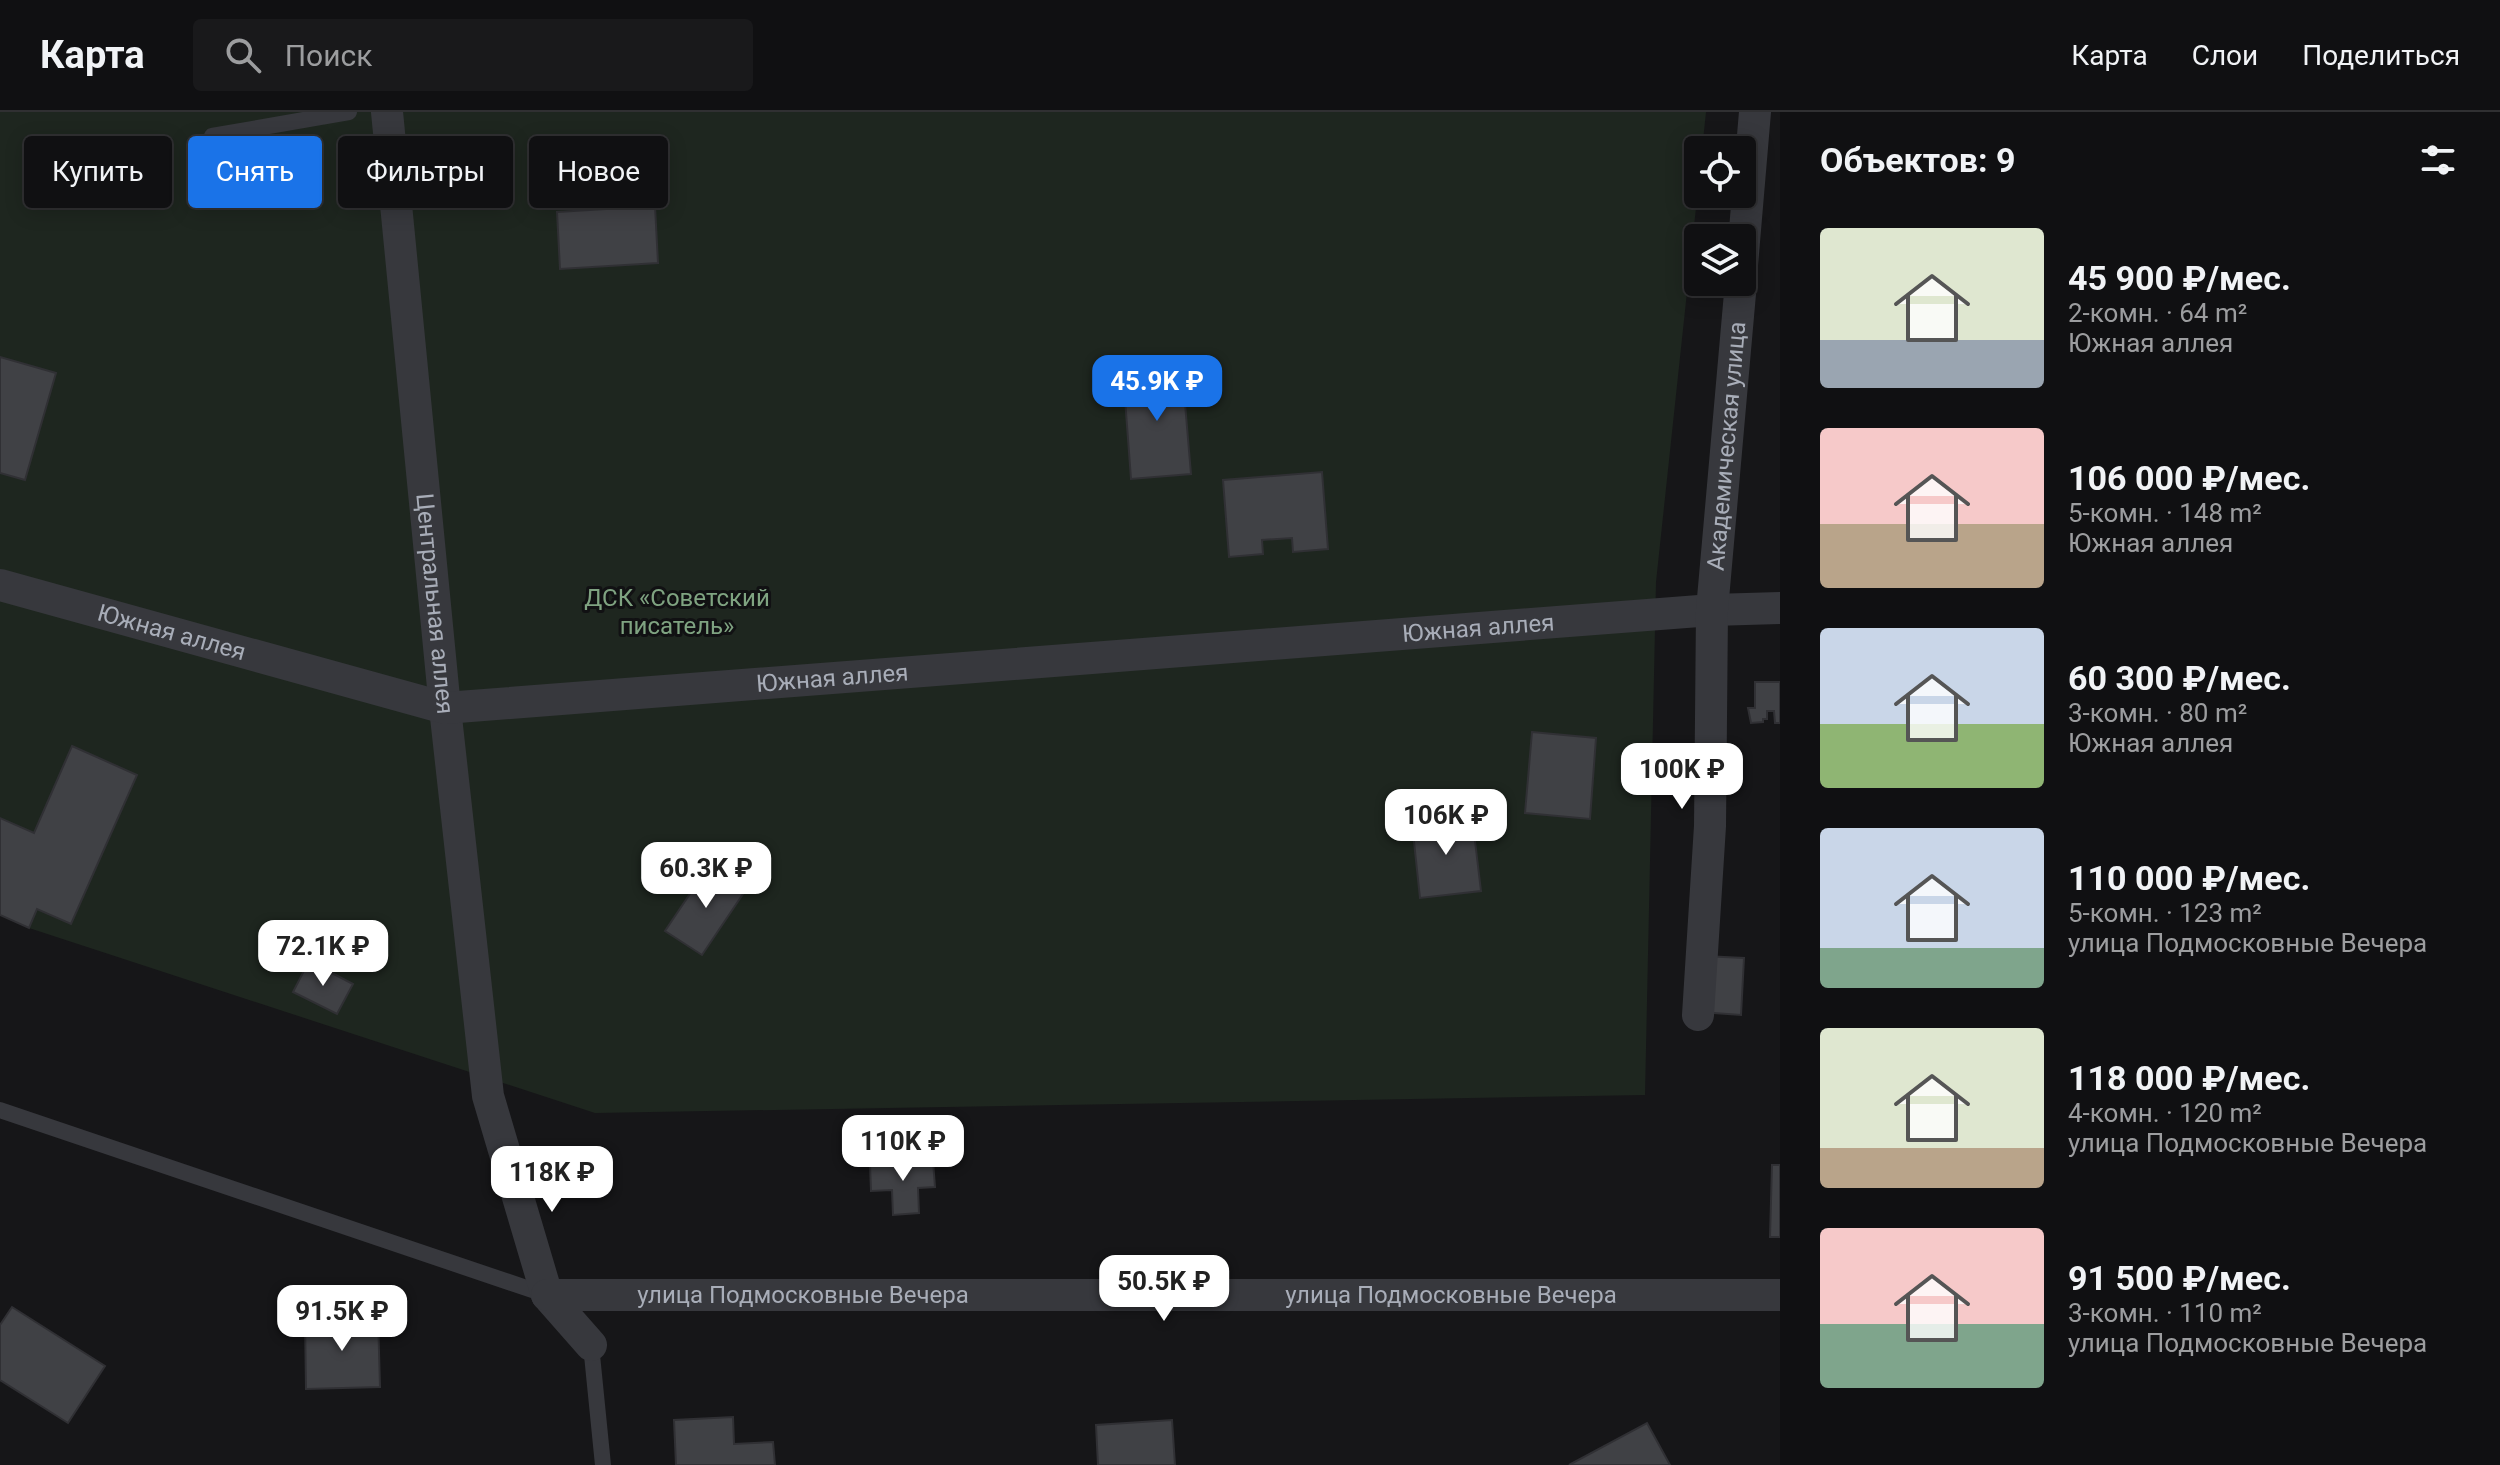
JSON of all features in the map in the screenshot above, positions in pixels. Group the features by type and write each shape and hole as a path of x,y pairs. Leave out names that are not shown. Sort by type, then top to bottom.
{"street":[{"name":"Центральная аллея","path":"387,112 445,708 488,1096 547,1295"},
{"path":"1745,224 1755,112"},
{"name":"Академическая улица","path":"1698,1015 1710,826 1712,610 1740,296"},
{"name":"Южная аллея","path":"0,585 445,708 1679,612 1780,608"},
{"path":"547,1295 591,1345"},
{"name":"улица Подмосковные Вечера","path":"547,1295 1780,1295"}],"lane":[{"path":"212,136 349,112"},
{"path":"0,1110 547,1295"},
{"path":"591,1345 603,1465"}],"green space":[{"name":"ДСК «Советский писатель»","path":"0,112 1706,112 1703,136 1684,136 1684,208 1696,208 1694,224 1684,224 1684,296 1687,296 1656,582 1645,1095 595,1113 29,928 0,915"}],"building":[{"path":"655,208 658,263 560,269 557,212"},
{"path":"0,357 56,373 25,480 0,473"},
{"path":"1182,368 1191,474 1131,479 1123,372"},
{"path":"1322,472 1328,549 1293,552 1292,538 1262,540 1263,554 1229,557 1223,480"},
{"path":"1755,682 1780,682 1780,723 1775,723 1774,711 1767,711 1767,719 1763,722 1751,723 1748,708 1755,708"},
{"path":"1532,732 1596,738 1590,819 1525,813"},
{"path":"72,746 137,775 71,924 37,909 29,928 0,915 0,818 34,833"},
{"path":"1472,816 1481,891 1420,898 1412,823"},
{"path":"710,864 747,888 702,955 665,931"},
{"path":"1704,956 1744,958 1741,1015 1700,1012"},
{"path":"309,961 353,984 337,1014 293,992"},
{"path":"933,1161 935,1187 918,1188 919,1213 893,1215 892,1190 871,1191 870,1164"},
{"path":"1772,1165 1780,1165 1780,1237 1770,1237"},
{"path":"12,1307 105,1366 68,1423 0,1380 0,1325"},
{"path":"378,1316 380,1387 306,1389 305,1318"},
{"path":"733,1417 734,1444 773,1442 775,1465 676,1465 674,1420"},
{"path":"1172,1420 1175,1465 1098,1465 1096,1425"},
{"path":"1647,1423 1670,1465 1569,1465"}]}
